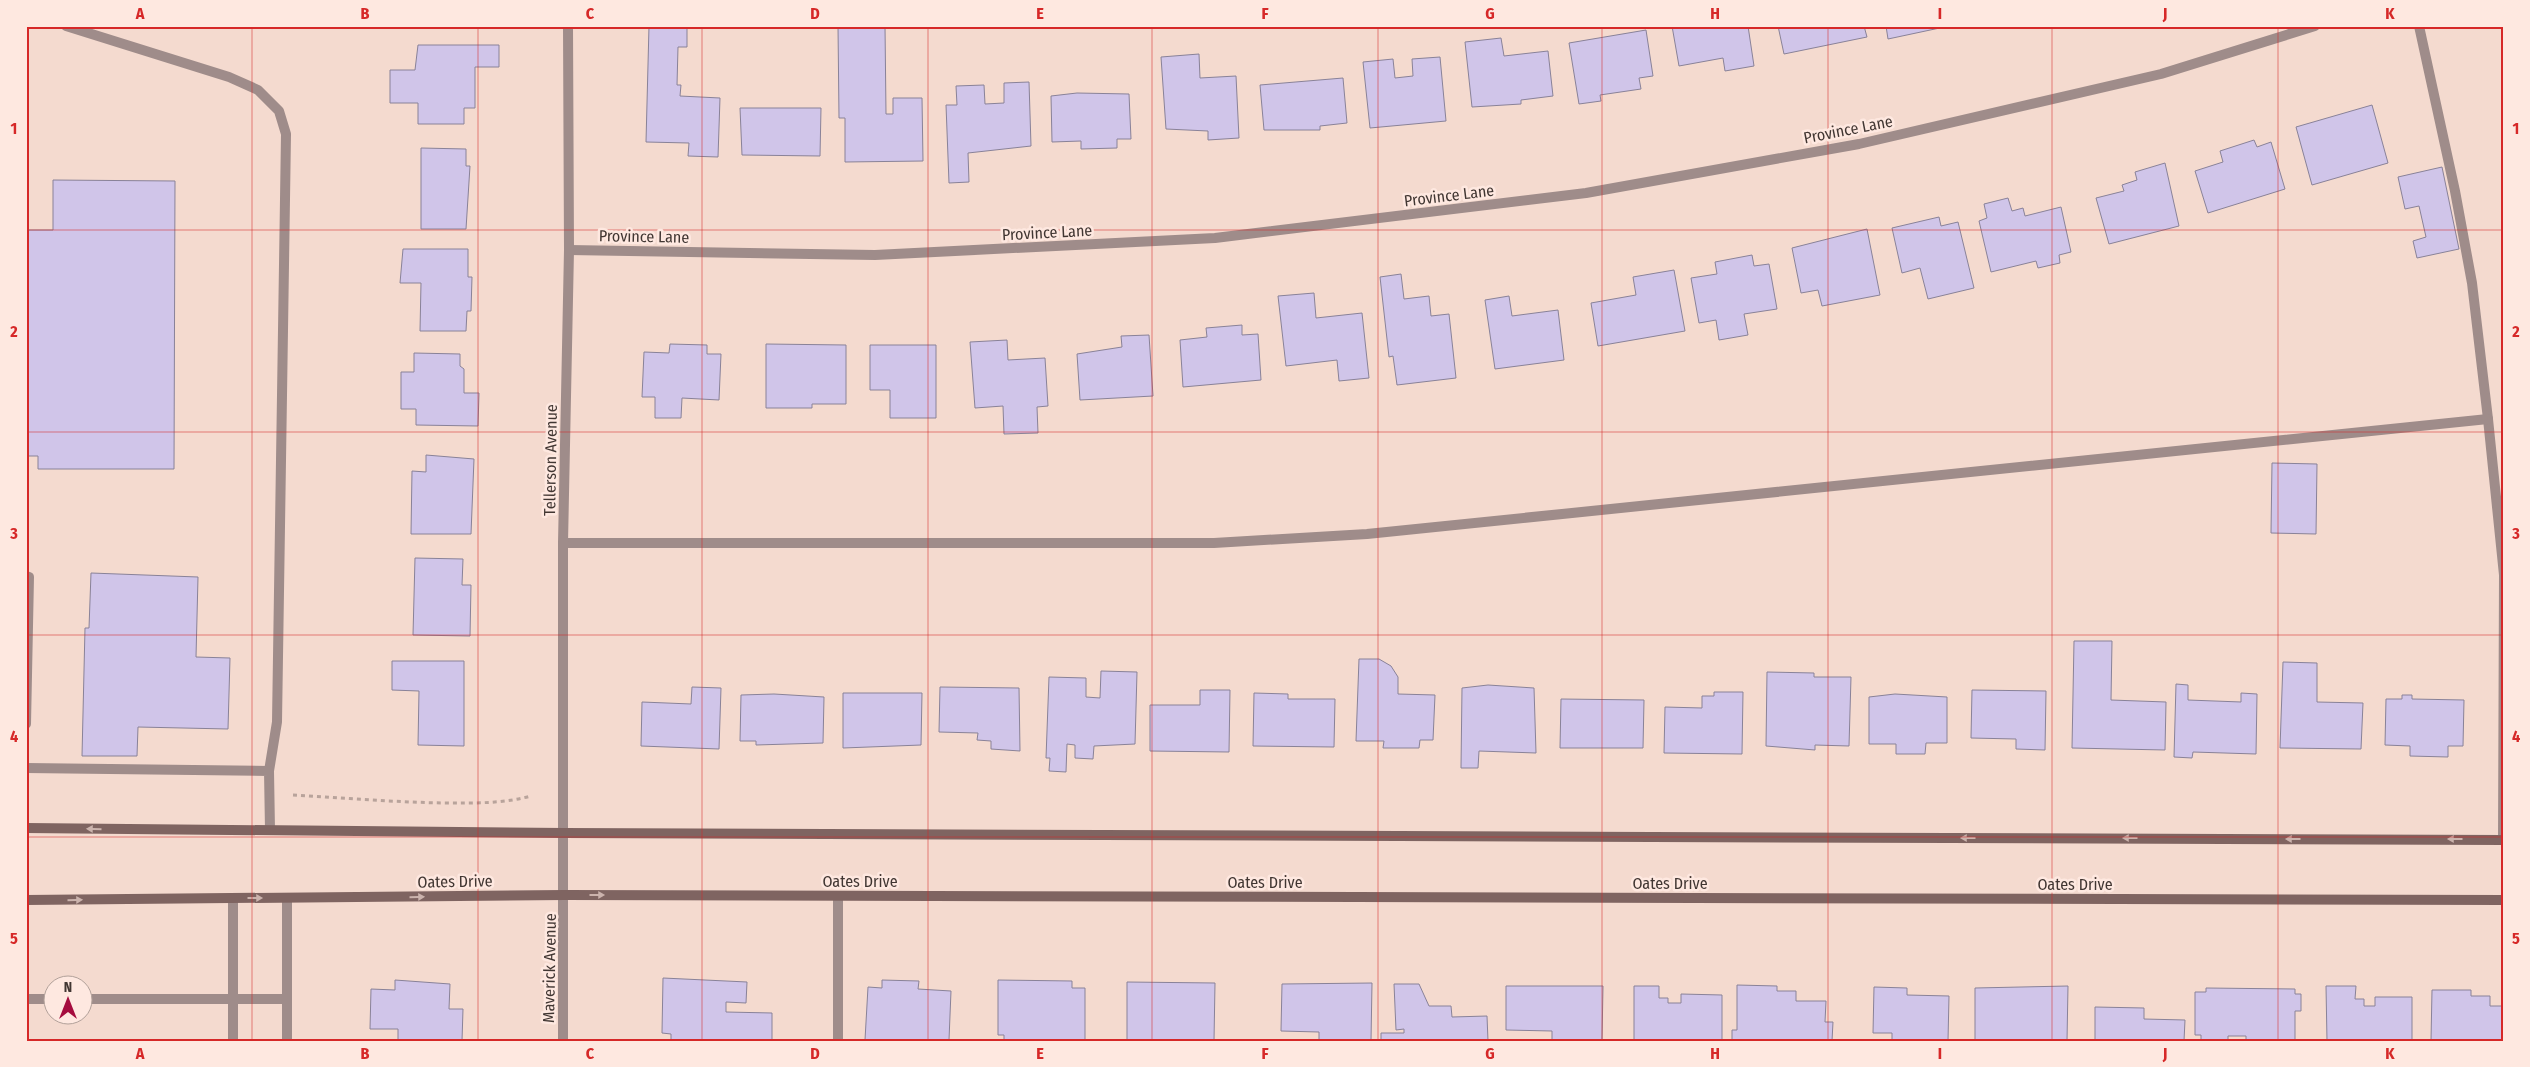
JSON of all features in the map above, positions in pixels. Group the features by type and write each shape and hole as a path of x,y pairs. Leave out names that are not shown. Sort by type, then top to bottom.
{"main road":[{"path":"26,828 564,833 2503,840"},
{"name":"Oates Drive","path":"26,900 565,895 2504,900"}],"street":[{"path":"66,26 229,77 258,90 279,111 286,134 277,722 269,771 270,830"},
{"name":"Tellerson Avenue","path":"565,895 563,542 568,250 568,26"},
{"name":"Province Lane","path":"568,250 876,255 1216,238 1576,194 1859,144 2160,74 2315,26"},
{"path":"2419,26 2455,191 2472,283 2488,419 2504,576 2503,840"},
{"path":"563,542 1214,543 1367,534 2488,419"},
{"path":"26,576 29,577 26,724"},
{"path":"26,768 269,771"},
{"name":"Maverick Avenue","path":"563,1041 565,895"},
{"path":"838,896 838,1041"},
{"path":"233,898 233,1041"},
{"path":"287,898 287,1041"},
{"path":"26,999 42,999"},
{"path":"92,999 287,999"}],"path":[{"path":"270,793 396,802 506,803 531,796"}],"building":[{"path":"649,26 687,26 687,47 678,47 677,85 681,85 680,96 720,98 718,157 688,156 689,143 646,142"},
{"path":"838,26 885,26 886,114 893,114 893,98 922,98 923,161 845,162 845,118 839,118"},
{"path":"1672,26 1748,26 1754,66 1725,71 1723,58 1679,66"},
{"path":"1778,26 1864,26 1867,37 1784,54"},
{"path":"1886,26 1949,26 1888,39"},
{"path":"1646,30 1653,76 1639,78 1641,89 1600,95 1601,101 1579,104 1569,43"},
{"path":"1501,38 1504,56 1548,51 1553,96 1521,100 1521,104 1472,107 1465,42"},
{"path":"418,45 499,45 499,67 475,67 475,108 464,108 464,124 418,124 418,103 390,103 390,70 415,70"},
{"path":"1199,54 1200,78 1236,76 1239,138 1208,140 1208,131 1166,129 1161,57"},
{"path":"1440,57 1446,121 1370,128 1363,62 1393,59 1395,78 1413,76 1412,59"},
{"path":"1343,78 1347,123 1320,126 1320,130 1264,130 1260,85"},
{"path":"1029,82 1031,146 968,153 969,182 949,183 946,105 957,105 956,86 984,85 985,104 1004,103 1004,83"},
{"path":"1077,93 1129,94 1131,139 1117,139 1117,148 1081,149 1081,141 1052,142 1051,96"},
{"path":"2372,105 2388,163 2312,185 2296,127"},
{"path":"740,108 821,108 820,156 742,155"},
{"path":"2254,140 2257,147 2271,142 2285,189 2208,213 2195,171 2223,162 2220,151"},
{"path":"421,148 466,149 466,166 470,166 466,229 421,229"},
{"path":"2165,163 2179,226 2109,244 2096,198 2124,191 2122,185 2137,180 2135,172"},
{"path":"2442,167 2459,249 2417,258 2413,241 2426,237 2419,206 2405,209 2398,177"},
{"path":"53,180 175,181 174,469 38,469 38,456 26,456 26,230 53,230"},
{"path":"2008,198 2012,211 2023,208 2025,216 2061,207 2071,252 2059,255 2060,263 2038,268 2036,261 1991,272 1979,221 1987,218 1984,204"},
{"path":"1939,217 1941,226 1958,222 1974,288 1928,299 1920,268 1902,273 1892,228"},
{"path":"1867,229 1880,295 1822,306 1818,290 1801,293 1792,248"},
{"path":"403,249 468,249 468,277 472,277 471,311 467,311 466,331 420,331 421,283 400,283"},
{"path":"1752,255 1754,266 1769,264 1777,309 1744,314 1748,335 1719,340 1716,320 1699,323 1691,278 1717,274 1715,262"},
{"path":"1674,270 1685,331 1598,346 1591,303 1636,295 1633,277"},
{"path":"1401,274 1404,299 1429,296 1431,316 1449,314 1456,378 1397,385 1393,356 1389,357 1380,277"},
{"path":"1314,293 1316,318 1362,313 1369,378 1339,381 1337,360 1286,366 1278,296"},
{"path":"1509,296 1512,316 1558,310 1564,360 1495,369 1485,300"},
{"path":"1242,325 1242,335 1258,334 1261,380 1183,387 1180,340 1207,337 1206,328"},
{"path":"1149,335 1153,396 1080,400 1077,354 1122,347 1121,336"},
{"path":"1007,340 1008,360 1045,358 1048,406 1037,407 1038,433 1004,434 1003,406 975,408 970,342"},
{"path":"670,344 707,345 707,354 721,354 719,400 682,398 681,418 655,418 655,397 642,397 644,352 669,353"},
{"path":"766,344 846,345 846,404 812,404 812,408 766,408"},
{"path":"870,345 936,345 936,418 890,418 890,390 870,390"},
{"path":"414,353 460,354 460,366 464,369 464,393 479,393 478,426 416,425 416,409 401,409 401,372 414,372"},
{"path":"426,455 474,459 471,534 411,534 412,471 426,472"},
{"path":"2272,463 2317,464 2316,534 2271,533"},
{"path":"415,558 463,559 462,585 471,585 470,636 413,635"},
{"path":"91,573 198,577 196,657 230,658 228,729 138,727 137,756 82,756 85,628 89,628"},
{"path":"2074,641 2112,641 2111,700 2166,702 2165,750 2072,748"},
{"path":"1359,659 1379,659 1391,666 1398,677 1398,694 1435,695 1433,740 1420,740 1419,748 1383,748 1384,741 1356,741"},
{"path":"392,661 464,661 464,746 418,745 419,691 392,690"},
{"path":"2283,662 2317,663 2317,702 2363,703 2361,749 2280,748"},
{"path":"1101,671 1137,672 1135,744 1094,746 1093,759 1075,758 1075,745 1067,744 1066,772 1049,771 1050,758 1046,758 1049,677 1086,678 1086,697 1100,698"},
{"path":"1767,672 1814,673 1814,677 1851,677 1849,746 1815,745 1815,750 1766,746"},
{"path":"2176,684 2188,685 2188,700 2241,702 2241,693 2257,694 2256,754 2193,752 2192,758 2174,757"},
{"path":"1488,685 1534,688 1536,753 1479,751 1478,768 1461,768 1462,688"},
{"path":"692,687 721,688 719,749 641,746 642,702 691,704"},
{"path":"940,687 1019,688 1020,751 991,749 991,741 977,740 978,733 939,732"},
{"path":"1200,690 1230,690 1229,752 1150,751 1150,705 1200,705"},
{"path":"1972,690 2046,691 2045,750 2016,749 2016,739 1971,738"},
{"path":"1714,692 1743,692 1742,754 1664,753 1665,707 1702,708 1702,696 1714,696"},
{"path":"843,693 922,693 921,745 843,748"},
{"path":"1254,693 1288,694 1288,699 1335,699 1334,747 1253,746"},
{"path":"774,694 824,697 823,743 756,745 756,741 740,741 741,695"},
{"path":"1895,694 1947,697 1947,743 1926,743 1925,754 1896,754 1896,744 1869,744 1869,697"},
{"path":"2402,695 2412,695 2412,699 2464,700 2463,746 2448,746 2448,757 2410,756 2410,746 2385,745 2386,699 2402,699"},
{"path":"1561,699 1644,700 1643,748 1560,748"},
{"path":"663,978 747,982 746,1003 726,1002 726,1012 772,1013 772,1041 671,1041 671,1034 662,1033"},
{"path":"395,980 450,984 449,1009 463,1009 462,1041 398,1041 398,1029 370,1029 371,989 395,990"},
{"path":"882,980 919,981 918,989 951,991 949,1040 861,1041 865,1040 868,987 882,988"},
{"path":"998,980 1072,981 1072,988 1085,988 1085,1041 1004,1041 1004,1035 998,1035"},
{"path":"1127,982 1215,983 1214,1041 1127,1041"},
{"path":"1372,983 1371,1041 1319,1041 1319,1032 1281,1031 1282,984"},
{"path":"1394,984 1419,984 1429,1006 1451,1006 1452,1017 1487,1016 1488,1041 1381,1041 1381,1033 1404,1033 1404,1029 1396,1030"},
{"path":"1737,985 1777,986 1777,991 1796,991 1796,1001 1826,1001 1825,1022 1833,1022 1832,1041 1732,1041 1732,1030 1737,1030"},
{"path":"1506,986 1603,986 1602,1041 1552,1041 1552,1031 1506,1030"},
{"path":"1634,986 1659,986 1659,998 1668,998 1668,1003 1681,1003 1681,994 1722,995 1722,1041 1634,1041"},
{"path":"2068,986 2067,1041 1975,1040 1975,988"},
{"path":"2326,986 2356,986 2355,999 2364,999 2364,1006 2375,1006 2375,997 2412,997 2412,1041 2327,1041"},
{"path":"1874,987 1907,988 1907,995 1949,996 1948,1041 1892,1041 1892,1033 1873,1033"},
{"path":"2206,988 2295,989 2295,994 2301,994 2301,1011 2295,1011 2295,1041 2246,1041 2246,1036 2228,1036 2228,1041 2201,1041 2201,1035 2195,1035 2195,992 2206,992"},
{"path":"2432,990 2471,990 2471,996 2490,996 2490,1006 2504,1006 2504,1041 2431,1041"},
{"path":"2095,1007 2144,1008 2144,1019 2185,1020 2184,1041 2095,1041"}]}
